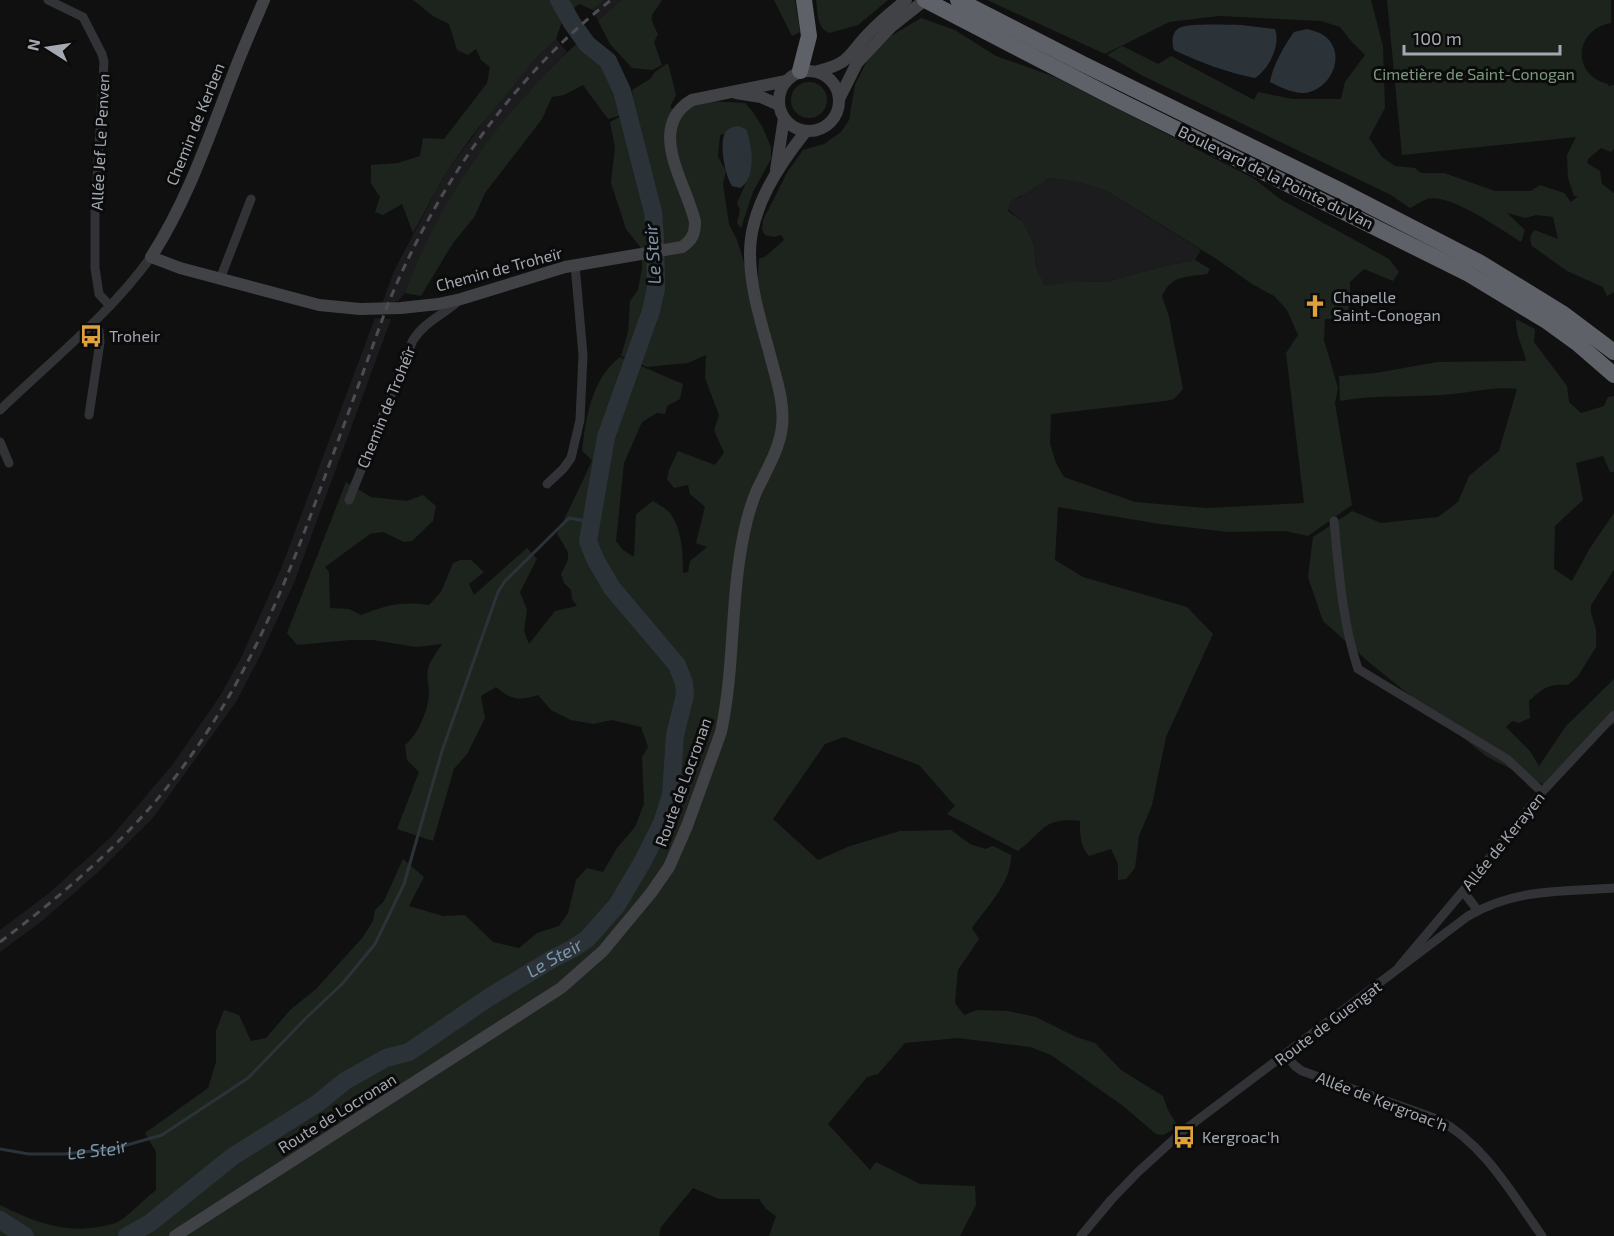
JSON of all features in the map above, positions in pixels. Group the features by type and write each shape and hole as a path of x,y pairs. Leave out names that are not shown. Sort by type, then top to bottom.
{"highway":[{"path":"801,71 809,36 804,0"},
{"name":"Boulevard de la Pointe du Van","path":"925,0 1467,273 1548,322 1614,375"},
{"name":"Boulevard de la Pointe du Van","path":"960,1 1479,262 1562,313 1614,352"}],"street":[{"name":"Allée Jef Le Penven","path":"48,0 83,17 102,54 104,70 95,213 95,268 99,294 110,306"},
{"name":"Chemin de Kerben","path":"151,257 167,232 192,181 233,73 264,0"},
{"path":"818,71 832,80 837,87 839,99 837,114 824,127 806,131 794,127 784,118 779,105 779,97 786,81 801,71 832,68 848,59 869,33 906,0"},
{"path":"839,99 851,73 862,57 898,20 925,0"},
{"name":"Chemin de Troheïr","path":"151,257 180,268 319,305 342,309 401,308 461,299 520,279 574,266 682,247 694,235 695,222 673,158 670,135 672,122 679,110 692,100 786,81"},
{"name":"Chemin de Troheïr","path":"729,92 761,97 779,105"},
{"name":"Route de Locronan","path":"775,175 784,118"},
{"name":"Route de Locronan","path":"175,1236 561,988 583,971 615,937 651,893 674,857 721,732 725,714 734,607 744,534 753,501 776,452 782,427 781,399 757,306 750,255 753,229 775,175 806,131"},
{"path":"220,279 251,199"},
{"path":"0,410 110,306 151,257"},
{"name":"Chemin de Troheïr","path":"547,484 571,458 580,420 583,355 574,266"},
{"name":"Chemin de Trohéîr","path":"349,500 412,340 424,325 449,310 461,299"},
{"path":"89,415 100,342 99,331 93,323"},
{"path":"0,441 9,463"},
{"path":"1334,521 1343,610 1358,669 1507,759 1542,792"},
{"name":"Allée de Kerayen","path":"1396,972 1400,963 1463,891 1542,792 1614,715"},
{"name":"Route de Guengat","path":"1081,1236 1111,1200 1162,1149 1230,1095 1478,910 1520,895 1614,888"},
{"path":"1463,891 1478,910"},
{"name":"Allée de Kergroac'h","path":"1286,1055 1302,1071 1437,1119 1452,1127 1478,1149 1542,1236"}],"shaded area":[{"path":"604,0 621,0 598,21 593,10"},
{"path":"1241,25 1275,29 1275,49 1265,69 1255,78 1214,67 1174,50 1173,35 1176,30 1184,26"},
{"path":"1307,29 1324,35 1333,47 1335,65 1326,82 1310,92 1301,93 1270,82 1286,43 1294,32"},
{"path":"556,39 567,52 529,91 471,165 421,254 405,293 398,301 382,304 394,271 445,174 503,96"},
{"path":"738,126 746,129 752,160 749,177 740,188 732,186 729,181 723,152 725,133"},
{"path":"1050,178 1077,182 1105,190 1201,250 1195,260 1105,282 1074,281 1045,287 1036,267 1034,244 1023,222 1008,209 1010,200 1019,198 1031,188"},
{"path":"375,318 391,319 294,583 236,702 153,818 97,873 42,921 0,952 0,930 48,894 112,836 173,764 220,696 241,658 282,566"}],"green space":[{"path":"413,0 604,0 593,10 579,4 564,16 556,39 535,59 472,136 445,174 413,233 402,204 383,215 375,212 380,197 371,183 371,165 398,163 420,156 423,138 444,139 487,83 490,67 481,60 476,49 468,55 457,50 449,24 433,16"},
{"path":"621,0 662,0 652,18 658,34 654,42 662,65 652,70 632,68 610,44 598,21"},
{"path":"774,0 795,0 800,32 792,36"},
{"path":"816,0 888,0 858,25 829,33 820,23"},
{"name":"Cimetière de Saint-Conogan","path":"987,0 1371,0 1383,46 1385,108 1369,138 1382,157 1395,166 1415,168 1421,173 1444,173 1495,191 1531,191 1540,185 1564,193 1571,202 1578,196 1574,196 1568,178 1567,155 1576,137 1402,155 1387,0 1611,0 1611,23 1599,27 1590,34 1584,43 1582,53 1583,63 1588,72 1608,86 1614,85 1614,149 1611,152 1601,148 1588,159 1587,163 1600,171 1602,184 1614,193 1614,292 1607,296 1603,287 1567,271 1532,246 1530,237 1535,230 1558,239 1553,217 1536,215 1526,218 1507,213 1525,230 1521,242 1475,213 1448,201 1437,198 1427,199 1410,208 1391,195 1143,76 1107,55 1122,46 1158,64 1171,56 1254,100 1258,92 1293,99 1341,99 1345,82 1365,55 1340,27 1321,21 1219,16 1169,22 1105,54"},
{"path":"921,18 955,30 996,56 1055,77 1253,178 1280,199 1389,259 1399,272 1393,281 1364,269 1350,282 1350,303 1345,319 1325,319 1324,340 1338,388 1335,403 1352,505 1308,536 1285,531 1228,532 1160,524 1058,507 1055,560 1083,577 1187,607 1213,634 1166,737 1152,805 1139,836 1135,868 1126,879 1118,880 1118,864 1111,849 1089,856 1082,844 1080,821 1058,821 1044,827 1018,851 947,814 955,806 919,765 844,737 825,744 773,819 818,860 850,846 900,831 951,830 970,844 985,849 993,846 1011,855 1003,884 972,928 979,939 958,970 955,1003 964,1015 977,1010 1007,1011 1036,1017 1076,1037 1095,1043 1121,1070 1163,1096 1177,1125 1163,1135 1156,1134 1123,1106 1051,1055 1030,1047 958,1038 905,1043 878,1074 867,1077 828,1124 870,1170 876,1162 920,1184 975,1186 976,1205 960,1236 769,1236 776,1216 766,1209 759,1199 719,1199 693,1188 661,1227 659,1236 0,1236 0,1205 29,1218 56,1226 100,1227 116,1223 156,1190 156,1152 145,1133 208,1088 216,1062 216,1031 224,1010 239,1015 251,1041 266,1038 290,1010 316,989 363,937 373,921 375,910 384,901 403,859 424,877 409,906 443,916 465,915 493,942 519,948 537,933 559,926 568,913 576,880 587,868 603,872 617,848 635,827 644,804 642,757 648,747 641,727 612,720 593,724 571,720 551,710 538,695 516,698 506,695 496,687 481,696 485,718 467,754 454,769 433,841 397,829 419,772 407,760 405,745 414,735 425,714 429,699 428,669 442,644 416,647 373,640 350,640 297,645 287,633 346,482 371,497 407,501 423,495 436,506 433,521 412,541 404,542 383,532 370,534 325,567 329,572 330,608 349,609 361,615 394,605 410,603 429,605 441,592 453,563 460,560 471,560 484,572 469,584 474,595 527,548 537,559 520,592 527,610 524,631 529,644 555,611 577,606 561,574 568,554 557,534 592,460 582,451 588,412 596,388 610,366 620,357 683,384 680,399 667,406 665,414 657,413 642,422 624,463 616,541 623,550 634,557 636,514 653,501 667,511 677,525 681,541 683,573 688,572 690,561 707,547 696,543 705,507 690,494 688,485 674,488 667,479 678,451 715,465 724,453 714,430 719,415 705,378 706,355 688,363 647,367 621,356 628,332 630,301 638,290 642,268 641,248 626,229 611,183 615,147 610,122 625,114 608,119 583,85 564,95 552,97 542,119 485,193 475,216 453,243 421,296 405,293 436,223 478,156 527,94 581,40 603,67 626,114 634,108 632,90 650,79 655,72 668,63 676,95 670,107 674,111 676,127 689,105 708,101 745,103 753,112 771,147 771,159 753,192 741,228 737,223 740,210 737,203 749,176 731,127 725,134 720,135 718,157 726,171 723,184 729,224 737,240 747,272 757,286 759,259 766,256 784,240 781,235 774,237 765,235 762,229 763,220 788,171 803,150 824,144 841,132 849,120 855,85 868,59 891,36","holes":["1050,178 1077,182 1105,190 1274,296 1287,310 1298,335 1286,353 1304,503 1206,508 1135,502 1064,477 1056,463 1050,444 1051,414 1165,401 1174,399 1183,389 1169,317 1162,296 1170,284 1180,278 1207,274 1210,269 1195,260 1105,282 1074,281 1045,286 1036,267 1034,244 1023,222 1008,211 1010,201"]},
{"path":"809,82 821,88 827,100 821,112 809,118 797,112 791,100 797,88"},
{"path":"1516,319 1535,329 1534,342 1567,386 1569,402 1581,413 1604,406 1608,397 1614,396 1614,472 1610,472 1603,456 1576,463 1583,500 1555,526 1554,569 1572,581 1590,548 1614,513 1614,570 1591,605 1596,629 1596,647 1578,676 1568,685 1555,685 1542,690 1529,701 1530,718 1519,723 1512,721 1506,727 1530,751 1539,766 1566,726 1614,679 1614,724 1594,732 1544,785 1487,757 1371,664 1323,621 1308,577 1313,537 1352,511 1381,523 1438,517 1458,502 1469,476 1499,451 1517,389 1340,401 1339,376 1376,373 1437,362 1526,361"}],"waterway":[{"name":"Le Steir","path":"127,1236 150,1223 232,1157 318,1103 345,1081 386,1058 409,1052 488,998 587,939 617,905 662,823 671,795 675,735 685,695 684,683 677,665 612,588 595,559 588,541 606,437 651,311 656,288 653,212 622,91 608,61 587,44 559,0"},
{"name":"Le Steir","path":"0,1149 29,1154 64,1154 113,1149 162,1135 248,1078 342,984 375,944 404,884 442,751 498,592 505,581 569,518 592,522"},
{"name":"Le Steir","path":"0,1220 25,1236"}],"railway":[{"path":"0,942 51,902 122,837 165,790 208,730 248,662 281,591 386,309 427,222 452,180 508,101 574,31 611,0"}],"place":[{"name":"Chapelle Saint-Conogan","path":"1315,306"},
{"name":"Troheir","path":"91,336"},
{"name":"Kergroac'h","path":"1184,1137"}]}
